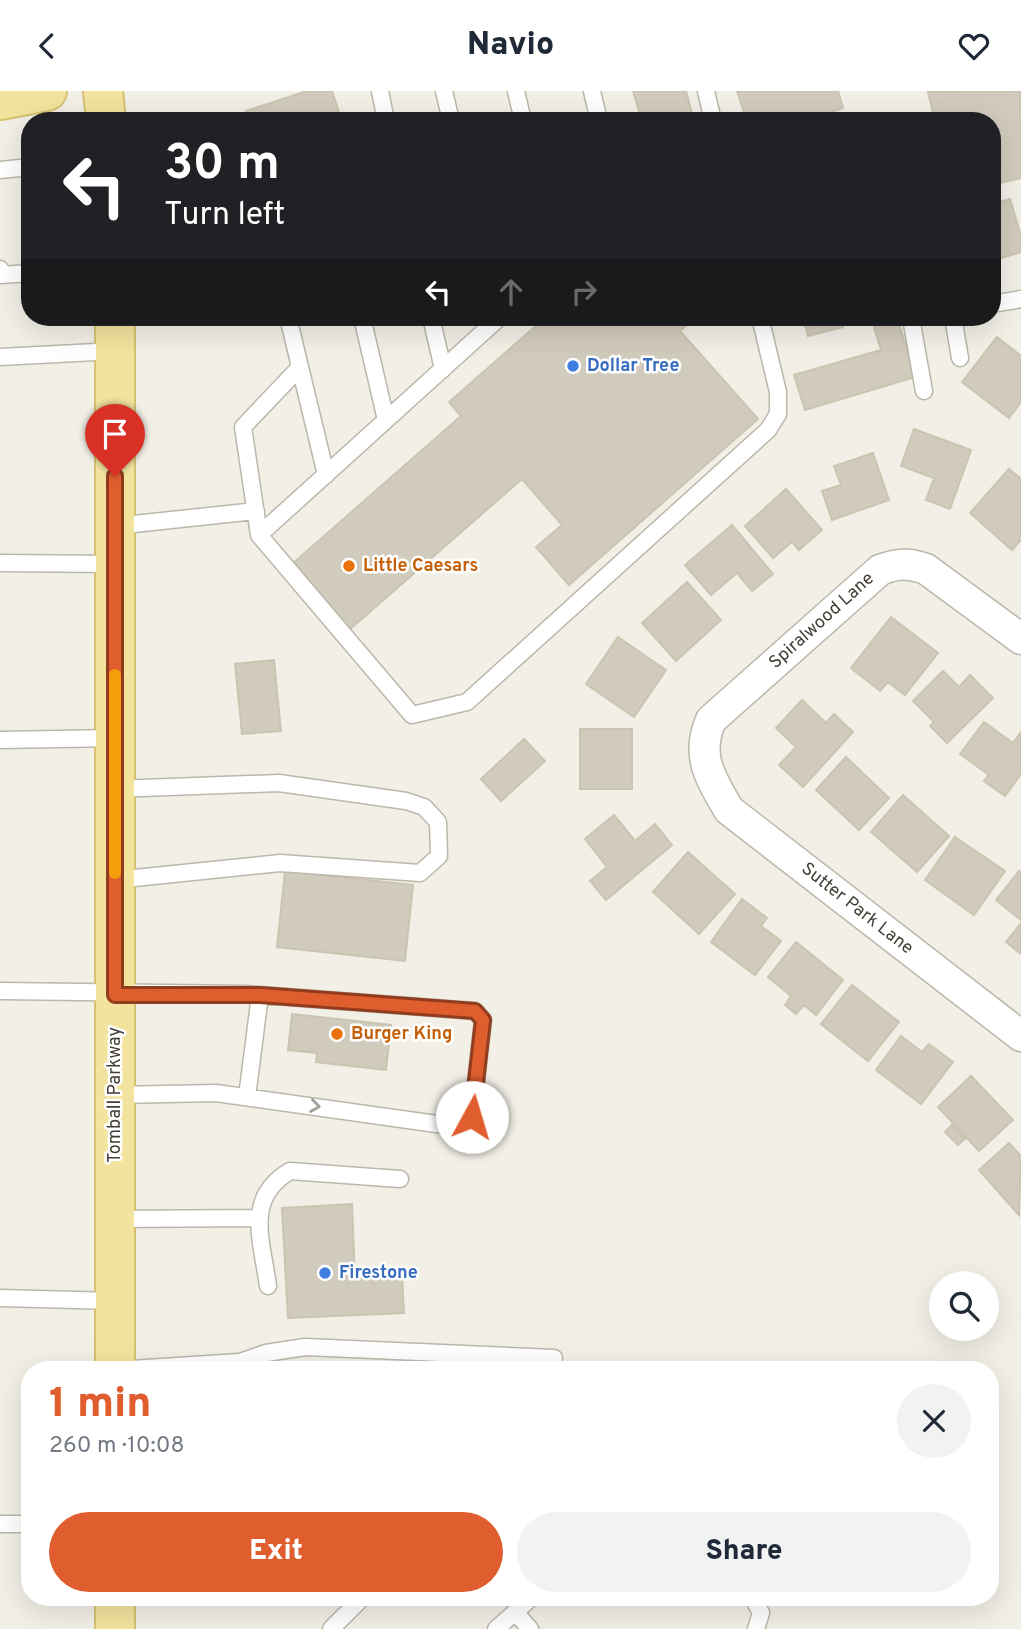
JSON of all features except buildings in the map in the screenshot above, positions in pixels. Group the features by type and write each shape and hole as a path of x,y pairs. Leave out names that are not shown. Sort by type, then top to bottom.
{"main road":[{"path":"0,100 47,91"},
{"path":"103,91 105,112"},
{"name":"Tomball Parkway","path":"115,334 115,1361"},
{"path":"115,1606 115,1629"}],"street":[{"name":"Spiralwood Lane","path":"706,771 704,736 711,720 880,570 908,562 926,569 1021,639"},
{"name":"Sutter Park Lane","path":"706,771 729,810 1021,1036"}],"lane":[{"path":"380,91 384,112"},
{"path":"444,91 449,112"},
{"path":"516,91 521,112"},
{"path":"592,91 597,112"},
{"path":"706,91 711,112"},
{"path":"0,170 21,168"},
{"path":"0,269 1,275 21,274"},
{"path":"290,326 326,475"},
{"path":"364,326 386,420"},
{"path":"433,326 443,369"},
{"path":"259,535 489,326"},
{"path":"300,367 243,427 259,535 412,715 467,702 768,430 778,414 778,392 762,326"},
{"path":"912,326 924,391"},
{"path":"955,326 960,358"},
{"path":"0,357 115,334"},
{"path":"115,526 256,511"},
{"path":"0,563 115,563"},
{"path":"0,740 115,738"},
{"path":"115,789 279,783 406,801 424,807 438,822 439,856 420,873 280,863 115,880"},
{"path":"0,991 115,995 260,995 475,1011 483,1020 472,1117 469,1124 458,1127 216,1093 115,1095"},
{"path":"247,1097 260,995"},
{"path":"268,1286 259,1219 265,1191 275,1180 290,1171 400,1179"},
{"path":"115,1219 259,1219"},
{"path":"0,1298 115,1301"},
{"path":"243,1361 266,1353 304,1347 554,1358"},
{"path":"0,1524 21,1524"},
{"path":"331,1629 354,1606"},
{"path":"496,1629 522,1606"},
{"path":"756,1629 761,1613 757,1606"},
{"path":"515,1612 530,1629"}],"slow traffic":[{"path":"115,675 115,873"}],"place":[{"name":"Dollar Tree","path":"573,366"},
{"name":"Little Caesars","path":"349,566"},
{"name":"Burger King","path":"337,1034"},
{"name":"Firestone","path":"325,1273"}],"route":[{"path":"115,476 115,995 260,995 475,1011 483,1020 472,1117"}]}
